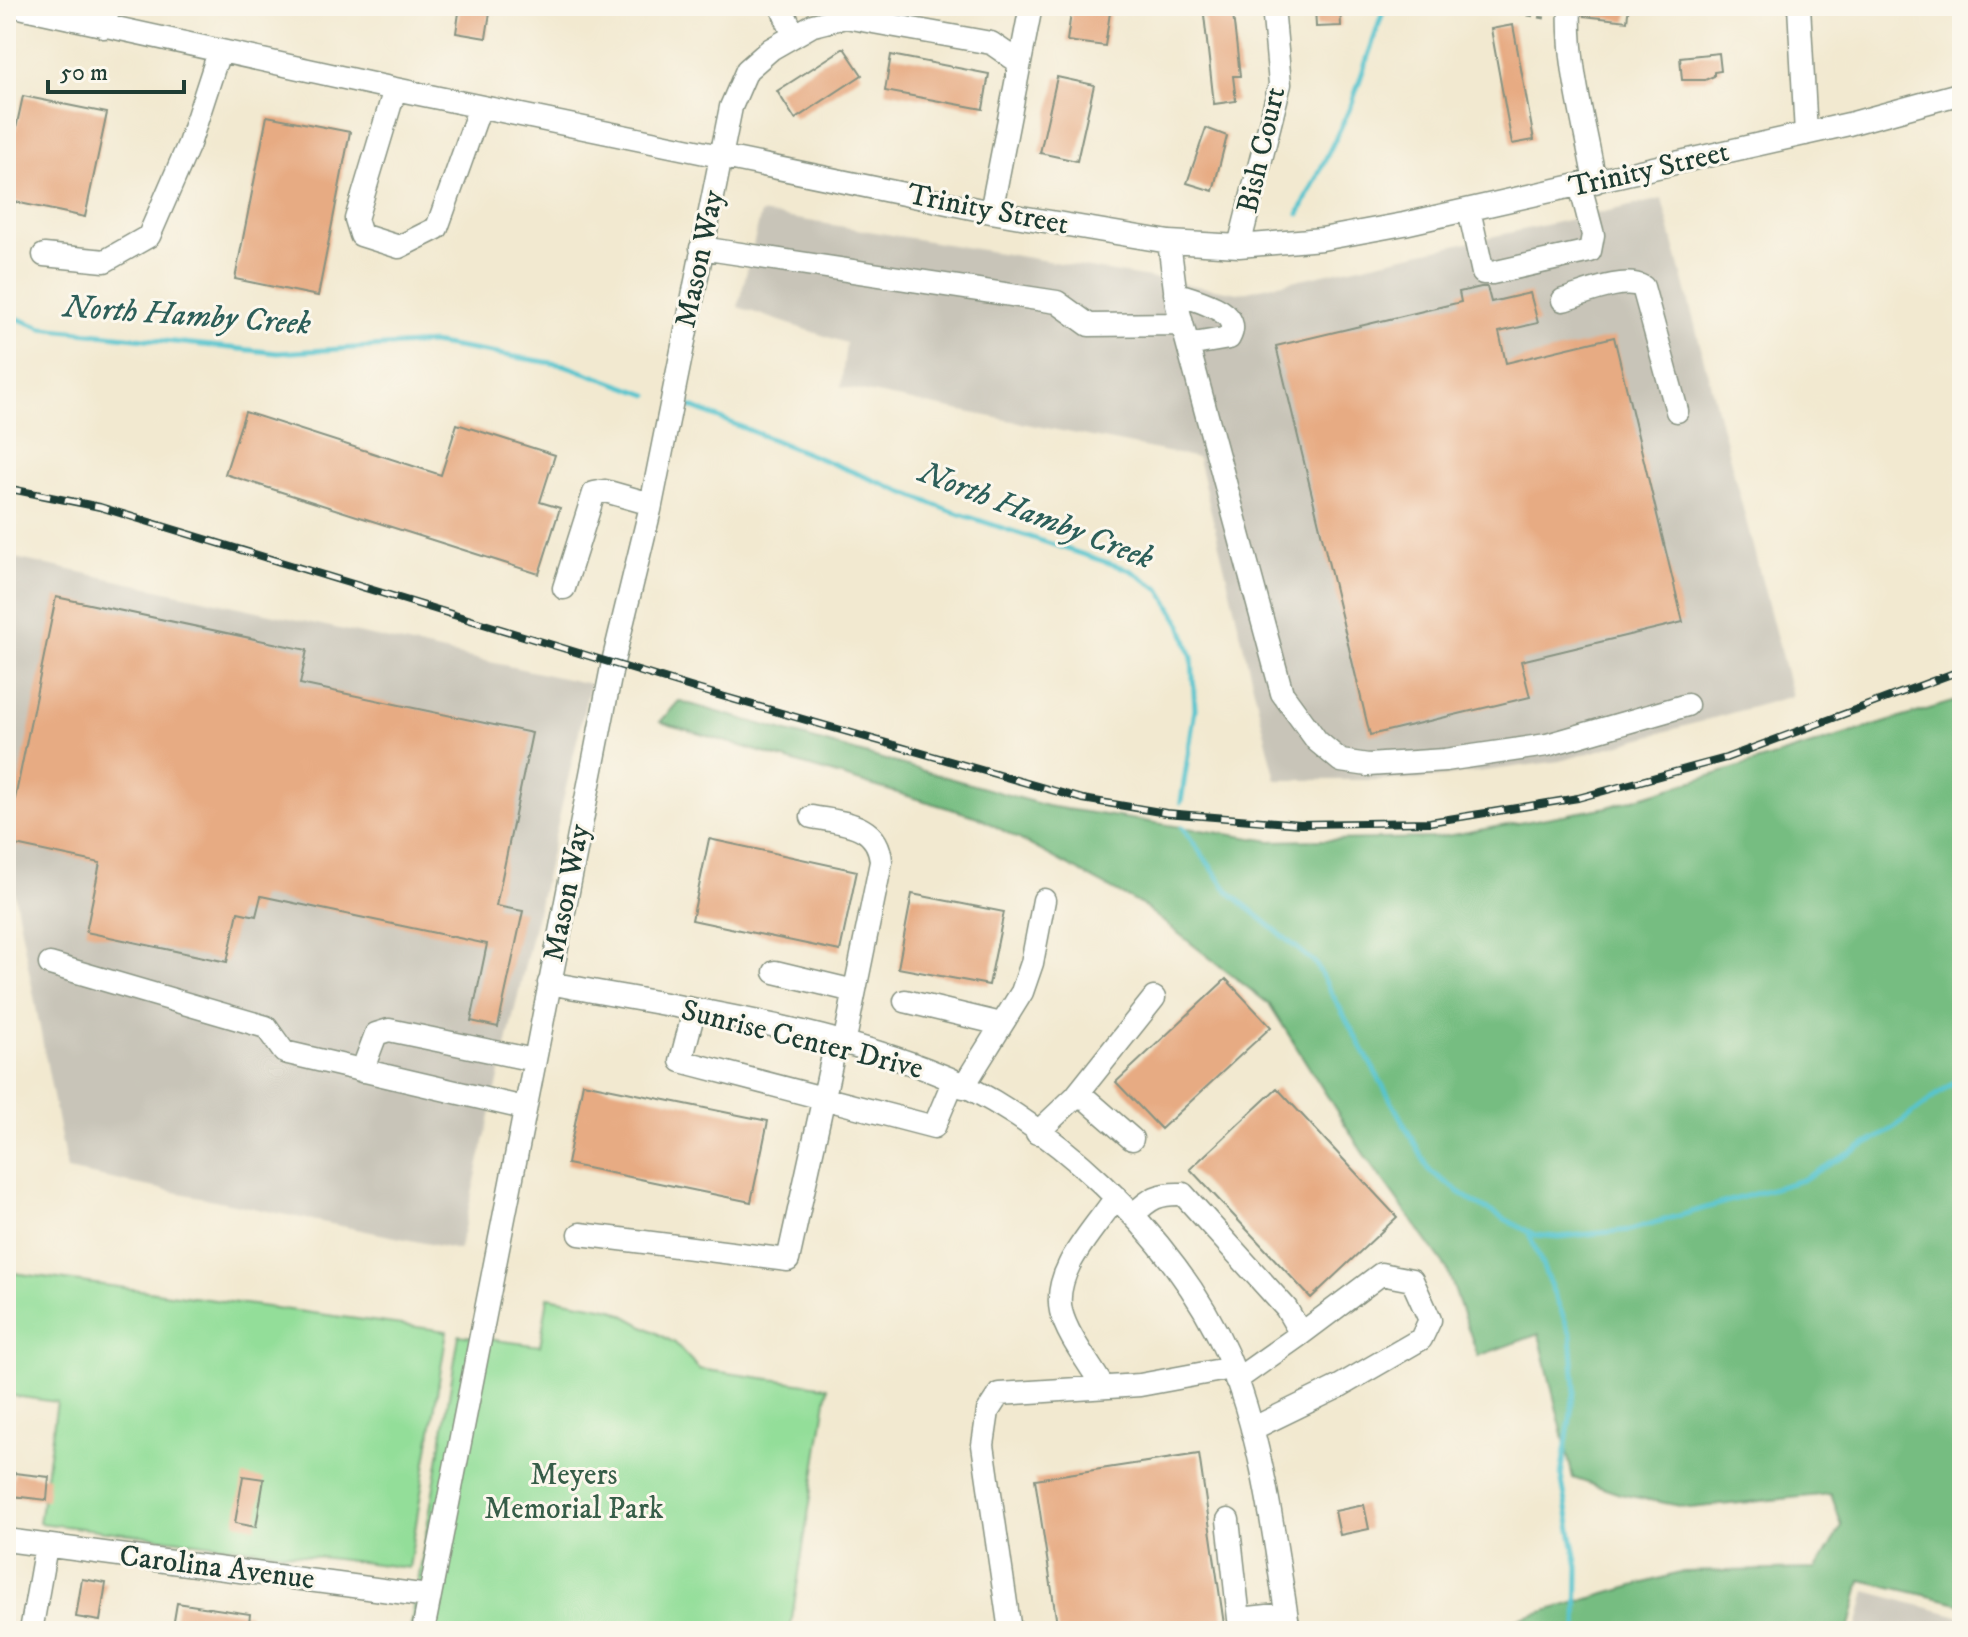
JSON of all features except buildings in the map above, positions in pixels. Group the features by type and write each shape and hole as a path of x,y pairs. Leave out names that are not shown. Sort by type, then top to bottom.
{"street":[{"name":"Trinity Street","path":"15,6 106,16 219,52 991,212 1169,242 1239,246 1322,239 1469,210 1806,134 1962,93"},
{"path":"781,6 794,36"},
{"path":"991,212 1031,6"},
{"name":"Bish Court","path":"1239,246 1280,84 1273,6"},
{"path":"1799,6 1806,134"},
{"path":"1570,12 1593,248 1600,258 1608,288"},
{"name":"Mason Way","path":"423,1631 613,662 651,504 731,107 747,70 813,25 845,17 991,43 1020,63"},
{"path":"44,255 105,261 149,236 189,144 219,52"},
{"path":"395,89 356,219 361,235 399,247 437,228 480,107"},
{"path":"1469,210 1483,273 1593,248"},
{"path":"1169,242 1175,293 1185,334 1282,693 1317,741 1341,761 1368,765 1445,760 1547,745 1687,705"},
{"path":"701,248 1057,302 1089,325 1229,338 1233,331 1232,320 1221,311 1175,293"},
{"path":"1563,300 1637,283 1647,291 1677,411"},
{"path":"564,588 594,493 605,491 651,504"},
{"path":"580,1234 788,1260 824,1095 854,991 881,862 880,848 862,827 812,817"},
{"path":"694,1011 681,1061 824,1095 934,1127 958,1084 1022,992 1032,963 1044,900"},
{"path":"50,964 266,1027 284,1052 524,1108"},
{"path":"775,972 854,991"},
{"name":"Sunrise Center Drive","path":"549,983 840,1043 930,1070 994,1102 1091,1172 1133,1215 1200,1304 1234,1374 1265,1478 1288,1622"},
{"path":"1037,1133 1075,1097 1154,998"},
{"path":"905,1001 1001,1024"},
{"path":"362,1071 376,1034 389,1030 534,1060"},
{"path":"1075,1097 1085,1098 1132,1139"},
{"path":"1133,1215 1149,1199 1163,1193 1183,1194 1286,1308 1301,1334"},
{"path":"1103,1387 1062,1314 1059,1295 1076,1254 1116,1197"},
{"path":"1010,1631 983,1445 988,1411 999,1394 1140,1385 1234,1374 1301,1334 1381,1274 1412,1280 1430,1320 1421,1339 1338,1387 1252,1429"},
{"path":"1228,1520 1239,1619 1288,1622"},
{"name":"Carolina Avenue","path":"6,1540 428,1596"},
{"path":"31,1631 46,1546"}],"path":[{"path":"1480,6 1540,19 1570,12"}],"shaded area":[{"path":"1662,199 1792,696 1560,761 1416,780 1276,780 1198,458 841,387 846,343 738,307 761,213 1238,293"},
{"path":"6,556 590,684 459,1250 67,1170 6,850"},
{"path":"1866,1591 1962,1617 1962,1631 1856,1631"}],"green space":[{"path":"1962,699 1962,1604 1861,1580 1849,1631 1511,1631 1510,1621 1683,1572 1816,1569 1842,1526 1831,1494 1690,1508 1620,1494 1573,1478 1539,1334 1478,1356 1447,1269 1363,1153 1270,1005 1142,905 978,817 660,722 679,701 1047,806 1271,841 1435,838 1608,807"},
{"name":"Meyers Memorial Park","path":"6,1272 447,1331 409,1568 39,1523 57,1402 6,1395"},
{"name":"Meyers Memorial Park","path":"548,1297 613,1309 675,1343 699,1369 828,1387 790,1631 410,1631 459,1335 540,1346"}],"waterway":[{"path":"1299,214 1351,106 1385,6"},
{"name":"North Hamby Creek","path":"6,314 42,328 278,353 431,343 564,365 648,395"},
{"name":"North Hamby Creek","path":"689,406 948,510 1130,570 1160,589 1181,624 1192,658 1195,709 1181,802"},
{"name":"North Hamby Creek","path":"1182,827 1229,892 1315,963 1430,1171 1473,1202 1535,1235 1559,1237 1630,1230 1802,1180 1888,1132 1962,1076"},
{"path":"1528,1231 1571,1335 1575,1387 1561,1476 1578,1567 1577,1631"}],"railway":[{"path":"6,488 100,507 697,689 1083,799 1166,813 1300,824 1430,822 1578,798 1726,758 1962,670"}]}
